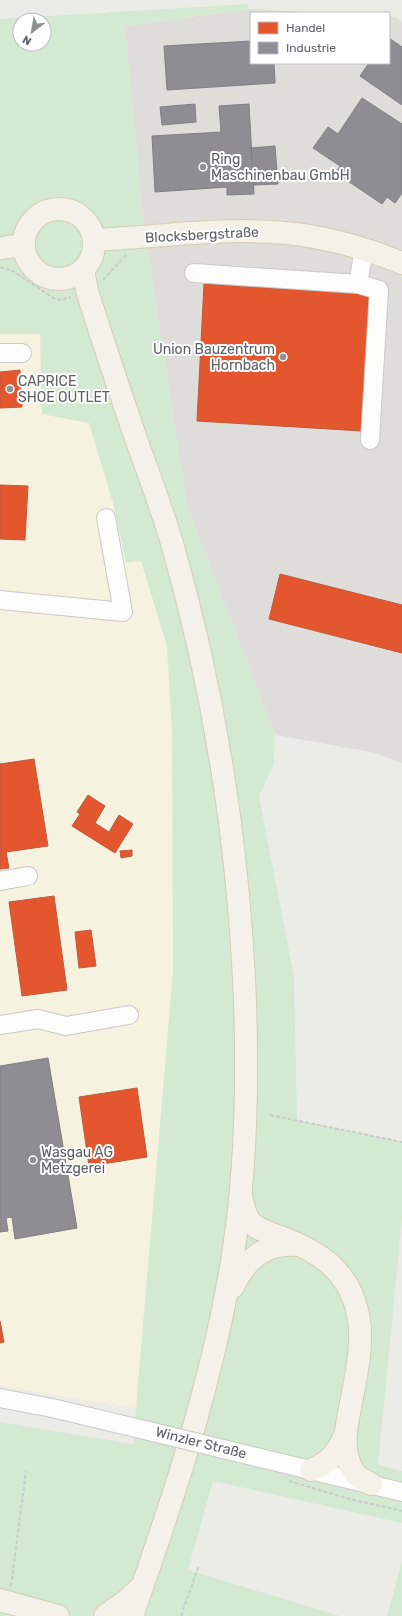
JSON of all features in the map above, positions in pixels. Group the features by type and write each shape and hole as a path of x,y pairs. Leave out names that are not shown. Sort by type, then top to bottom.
{"main road":[{"path":"56,209 73,212 83,219 90,228 94,240 90,261 83,270 73,277 61,280 47,277 35,270 25,255 23,245 25,234 30,223 39,215 56,209"},
{"name":"Blocksbergstraße","path":"94,240 224,231 277,232 324,238 364,249 402,263"},
{"path":"0,248 23,245"},
{"path":"83,270 87,290 171,540 201,655 225,782 234,845 240,909 246,1020 247,1089 244,1146 233,1259 202,1403 187,1453 132,1616"},
{"path":"61,280 72,297 133,430"},
{"path":"240,1195 246,1214 252,1223 272,1234 316,1253 334,1267 350,1290 358,1314 360,1331 359,1354 346,1433 346,1449 352,1470 357,1476 371,1484"},
{"path":"221,1320 237,1277 248,1262 264,1251 277,1246 289,1244 300,1245"},
{"path":"311,1470 322,1465 336,1454 346,1433"},
{"path":"105,1616 126,1601 143,1586"},
{"path":"4,1601 37,1616"},
{"path":"4,1601 58,1616"}],"street":[{"path":"358,284 364,249"},
{"path":"194,272 358,284 379,290 370,440"},
{"path":"0,353 22,353"},
{"path":"0,600 124,612 106,518"},
{"path":"0,881 28,876"},
{"path":"0,1026 38,1019 66,1026 129,1016"},
{"name":"Winzler Straße","path":"0,1398 52,1408 402,1492"}],"path":[{"path":"270,1116 402,1142"},
{"path":"4,1601 26,1471"},
{"path":"181,1616 199,1565"}],"shaded area":[{"path":"248,9 301,12 250,12 250,64 390,64 390,17 396,17 402,22 402,763 371,752 275,735 187,506 143,219 125,26"},
{"path":"0,334 40,334 42,414 89,423 114,506 126,563 141,560 167,646 172,732 173,971 136,1408 0,1386"}],"green space":[{"path":"248,4 248,9 125,26 143,219 187,506 275,735 274,764 259,796 294,977 297,1120 402,1142 402,1219 378,1465 402,1471 402,1523 213,1481 188,1570 340,1616 0,1616 0,1422 133,1444 173,971 172,732 167,646 141,561 126,563 114,506 89,423 42,414 40,334 0,334 0,19 12,18 12,52 52,52 52,16"},
{"path":"402,1561 402,1616 387,1616"}],"building: Handel":[{"name":"Union Bauzentrum Hornbach","path":"204,284 370,294 362,431 197,421"},
{"name":"CAPRICE SHOE OUTLET","path":"20,370 22,407 0,408 0,372"},
{"path":"0,485 28,486 25,540 0,539"},
{"path":"280,574 402,605 402,653 269,619"},
{"path":"34,759 48,846 6,852 9,868 0,869 0,764"},
{"path":"88,795 105,806 95,823 109,832 119,815 133,824 115,853 72,826 80,814 77,812"},
{"path":"132,850 132,856 121,858 120,851"},
{"path":"54,896 67,990 22,996 9,902"},
{"path":"91,930 96,966 79,968 75,932"},
{"path":"137,1088 147,1157 89,1166 79,1097"},
{"path":"0,1321 4,1342 0,1343"}],"building: Industrie":[{"path":"390,39 402,47 402,105 360,76 368,64 390,64"},
{"path":"250,41 250,64 274,64 275,83 167,90 164,46"},
{"name":"Ring Maschinenbau GmbH","path":"362,98 402,124 402,193 395,203 387,197 382,204 336,173 340,166 313,148 328,127 338,134"},
{"path":"195,104 196,122 162,125 160,107"},
{"name":"Ring Maschinenbau GmbH","path":"249,104 254,194 227,195 227,187 155,192 152,136 221,132 219,106"},
{"path":"275,146 278,184 254,185 251,148"},
{"name":"Wasgau AG Metzgerei","path":"48,1058 77,1228 15,1239 12,1217 6,1218 8,1231 0,1232 0,1066"}],"place":[{"name":"Ring Maschinenbau GmbH","path":"203,167"},
{"name":"Union Bauzentrum Hornbach","path":"283,357"},
{"name":"CAPRICE SHOE OUTLET","path":"10,389"},
{"name":"Wasgau AG Metzgerei","path":"33,1160"}]}
